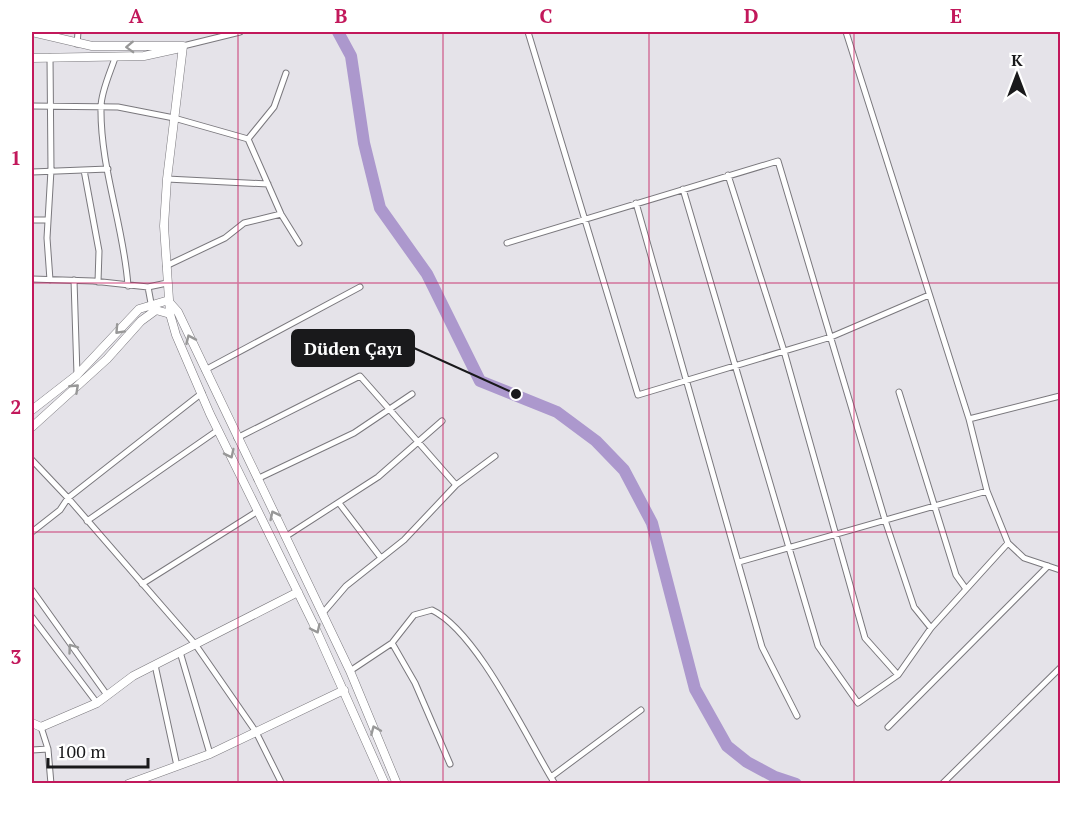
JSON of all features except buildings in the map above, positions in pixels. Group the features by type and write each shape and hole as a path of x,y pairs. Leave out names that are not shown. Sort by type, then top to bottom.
{"main road":[{"path":"32,32 77,44 113,48 183,46"},
{"path":"32,58 115,58 162,54 183,46"},
{"path":"183,46 167,179 165,267 170,314 176,335 201,393 344,690 384,783"},
{"path":"32,410 77,375 139,309 169,301"},
{"path":"169,301 178,312 350,670 397,783"},
{"path":"153,307 170,314"},
{"path":"32,427 107,358 153,307"},
{"path":"274,543 285,537"},
{"path":"32,723 41,727 97,703 133,676 298,592"},
{"path":"128,783 210,754 344,690"}],"street":[{"path":"77,44 78,32"},
{"path":"183,46 240,32"},
{"path":"528,32 638,395 831,338 929,295"},
{"path":"846,32 969,419 987,491 1008,543 1024,558 1060,570"},
{"path":"50,57 51,170 47,220 50,280"},
{"path":"115,58 100,105 108,169 125,249 128,286"},
{"path":"248,140 274,107 286,73"},
{"path":"32,106 100,105 174,118 248,140 281,214 299,243"},
{"path":"507,243 778,161 885,520 914,607 931,628"},
{"path":"32,172 108,169"},
{"path":"84,170 99,251 99,282"},
{"path":"728,175 784,351 865,638 898,675"},
{"path":"167,179 268,184"},
{"path":"683,189 818,646 858,703 898,675 931,628 1008,543"},
{"path":"636,203 762,647 797,716"},
{"path":"165,267 225,238 243,223 281,214"},
{"path":"32,220 47,220"},
{"path":"32,279 74,280 148,287 167,283"},
{"path":"74,280 77,375"},
{"path":"148,287 153,307"},
{"path":"205,370 360,287"},
{"path":"237,438 360,376 456,484"},
{"path":"899,392 956,575 966,590"},
{"path":"32,532 60,510 68,498 201,393"},
{"path":"257,479 354,433 412,394"},
{"path":"969,419 1060,396"},
{"path":"45,400 55,407"},
{"path":"285,537 378,477 442,421"},
{"path":"87,521 218,430"},
{"path":"322,614 346,586 404,540 456,484 495,456"},
{"path":"32,460 195,644 256,732 282,783"},
{"path":"739,562 987,491"},
{"path":"339,503 381,558"},
{"path":"142,584 258,511"},
{"path":"888,727 1048,566"},
{"path":"32,590 107,695"},
{"path":"350,670 392,643 414,615 432,610 445,616 478,657 516,712 555,783"},
{"path":"32,617 97,703"},
{"path":"32,629 37,625"},
{"path":"392,643 415,682 450,764"},
{"path":"180,652 210,754"},
{"path":"155,665 177,766"},
{"path":"942,783 1060,668"},
{"path":"551,777 641,710"},
{"path":"41,727 48,749 51,783"},
{"path":"32,750 48,749"}],"waterway":[{"path":"338,32 351,56 364,143 380,208 427,274 480,381 557,412 596,441 624,470 652,523 695,689 727,746 747,762 775,777 796,784"}],"place":[{"name":"Düden Çayı","path":"516,394"}]}
